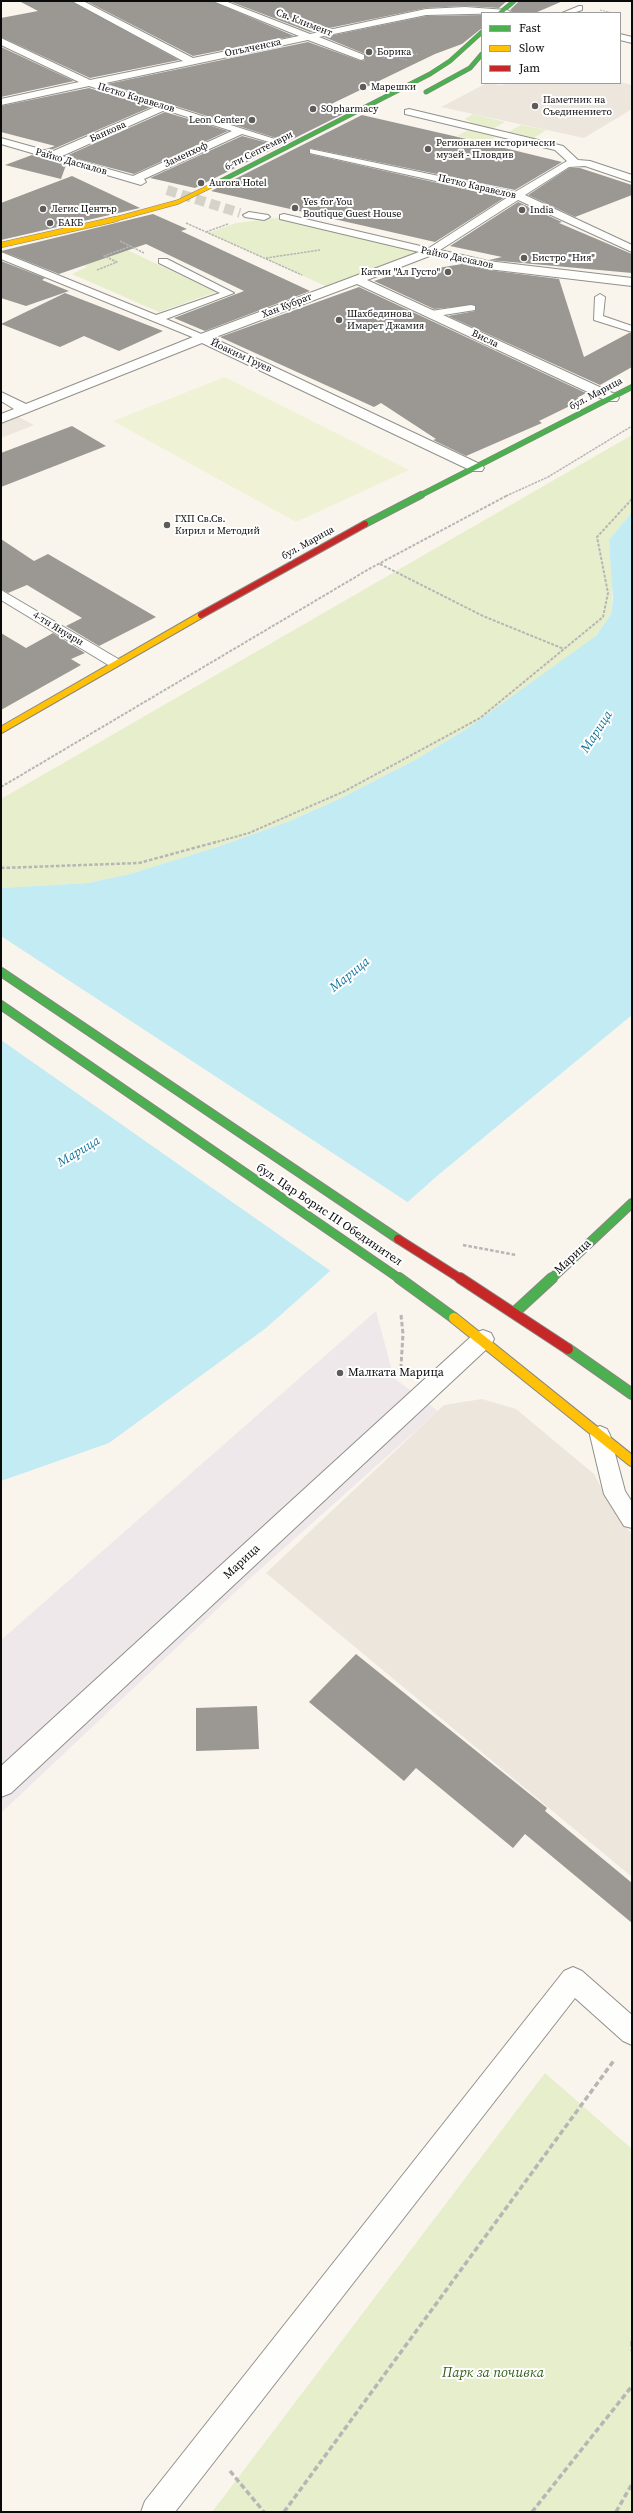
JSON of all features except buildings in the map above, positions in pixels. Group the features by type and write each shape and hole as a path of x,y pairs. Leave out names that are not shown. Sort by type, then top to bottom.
{"main road":[{"path":"503,12 514,1"},
{"name":"6-ти Септември","path":"1,245 109,221 178,202 293,146 424,78 450,61 481,33"},
{"path":"418,96 470,68 481,55"},
{"path":"310,152 328,143"},
{"path":"1,255 161,216 196,204"},
{"name":"бул. Марица","path":"1,730 115,663 347,534 632,387"},
{"name":"бул. Цар Борис III Обединител","path":"1,972 420,1254 515,1312 632,1394"},
{"name":"бул. Цар Борис III Обединител","path":"1,1005 398,1277 483,1340 632,1461"},
{"name":"Марица","path":"515,1312 632,1203"}],"street":[{"path":"76,1 191,60"},
{"name":"Св. Климент","path":"217,1 361,57"},
{"path":"414,6 426,12"},
{"name":"Опълченска","path":"1,102 191,60 426,12 465,10 490,12"},
{"name":"Петко Каравелов","path":"1,41 88,83 239,131 276,141"},
{"name":"Банкова","path":"52,156 164,107"},
{"path":"409,112 559,148 574,162 586,163 632,179"},
{"name":"Заменхоф","path":"137,181 239,131"},
{"name":"Райко Даскалов","path":"1,142 137,181"},
{"name":"Петко Каравелов","path":"310,152 518,196 632,249"},
{"name":"Хан Кубрат","path":"1,419 202,338 430,252 518,196 559,167 574,162"},
{"path":"249,215 264,217"},
{"name":"Райко Даскалов","path":"284,217 488,265 632,282"},
{"name":"Висла","path":"358,280 612,398"},
{"name":"Йоаким Груев","path":"202,338 476,468"},
{"path":"1,396 24,409"},
{"name":"Марица","path":"1,1784 483,1340"}],"lane":[{"path":"569,12 580,8"},
{"name":"Йоаким Груев","path":"1,255 202,338"},
{"path":"156,319 229,293 163,262"},
{"path":"600,297 598,318 632,329"},
{"path":"431,314 471,308"},
{"name":"4-ти Януари","path":"1,594 115,663"},
{"path":"600,1435 615,1494 632,1519"},
{"path":"156,2512 573,1980 632,2032"}],"path":[{"path":"405,59 392,57 420,54"},
{"path":"398,61 402,59"},
{"path":"186,223 332,289"},
{"path":"206,232 226,225"},
{"path":"99,276 93,272 117,262 104,256 131,246"},
{"path":"1,787 380,563 502,498 548,477 632,426"},
{"path":"1,868 139,863 249,833 345,791 480,718 564,650 603,616 608,593 597,537 632,499"},
{"path":"380,563 483,616 564,650"},
{"path":"460,1245 476,1246 516,1255"},
{"path":"397,1308 400,1313 403,1334 401,1366"},
{"path":"284,2512 618,2055"},
{"path":"632,2341 632,2351"},
{"path":"532,2512 632,2386"},
{"path":"209,2446 264,2512"},
{"path":"616,2512 632,2484"}],"shaded area":[{"path":"621,82 632,85 632,109 584,138 441,107 485,84 621,84"},
{"path":"8,411 34,425 1,438 1,414"},
{"path":"376,1311 394,1378 438,1411 246,1582 1,1813 1,1640"},
{"path":"482,1399 516,1409 594,1474 605,1495 632,1535 632,1877 266,1573 444,1405"}],"green space":[{"path":"473,114 505,122 492,129 469,124 471,122 465,119"},
{"path":"521,125 546,130 534,138 508,132"},
{"path":"468,130 496,137 485,142 457,136"},
{"path":"284,217 430,252 332,289 208,233 236,223"},
{"path":"106,240 216,292 159,312 72,274 87,267 66,256"},
{"path":"225,377 409,470 296,522 113,421"},
{"path":"632,435 632,512 609,540 613,585 611,614 596,636 581,649 468,728 415,760 339,799 290,821 217,847 130,874 88,883 1,888 1,799"},
{"name":"Парк за почивка","path":"545,2073 632,2149 632,2512 212,2512"}],"water":[{"path":"632,512 632,1015 437,1176 266,1328 109,1443 1,1481 1,888 88,883 130,874 217,847 290,821 339,799 415,760 468,728 596,636 611,614 613,598 609,540"}],"pier":[{"path":"1,936 409,1203 332,1272 1,1040"}],"tunnel":[{"path":"167,190 240,213"}],"traffic: fast":[{"path":"501,12 514,1"},
{"path":"213,185 430,74 450,61 481,33"},
{"path":"426,92 470,68 481,55"},
{"path":"365,524 632,387"},
{"path":"1,972 398,1239"},
{"path":"1,1005 398,1277 454,1318"},
{"path":"515,1312 632,1203"},
{"path":"568,1349 632,1394"}],"traffic: slow":[{"path":"1,245 109,221 178,202 213,185"},
{"path":"1,730 201,615"},
{"path":"454,1318 632,1461"}],"traffic: jam":[{"path":"201,615 365,524"},
{"path":"398,1239 515,1312 568,1349"}],"place":[{"name":"Борика","path":"369,52"},
{"name":"Марешки","path":"363,87"},
{"name":"Паметник на Съединението","path":"535,106"},
{"name":"SOpharmacy","path":"313,109"},
{"name":"Leon Center","path":"252,120"},
{"name":"Регионален исторически музей - Пловдив","path":"428,149"},
{"name":"Aurora Hotel","path":"201,183"},
{"name":"Yes for You Boutique Guest House","path":"295,208"},
{"name":"Легис Център","path":"43,209"},
{"name":"India","path":"522,210"},
{"name":"БАКБ","path":"50,223"},
{"name":"Бистро \"Ния\"","path":"524,258"},
{"name":"Катми \"Ал Густо\"","path":"448,272"},
{"name":"Шахбединова Имарет Джамия","path":"339,320"},
{"name":"ГХП Св.Св. Кирил и Методий","path":"167,525"},
{"name":"Малката Марица","path":"340,1373"}]}
